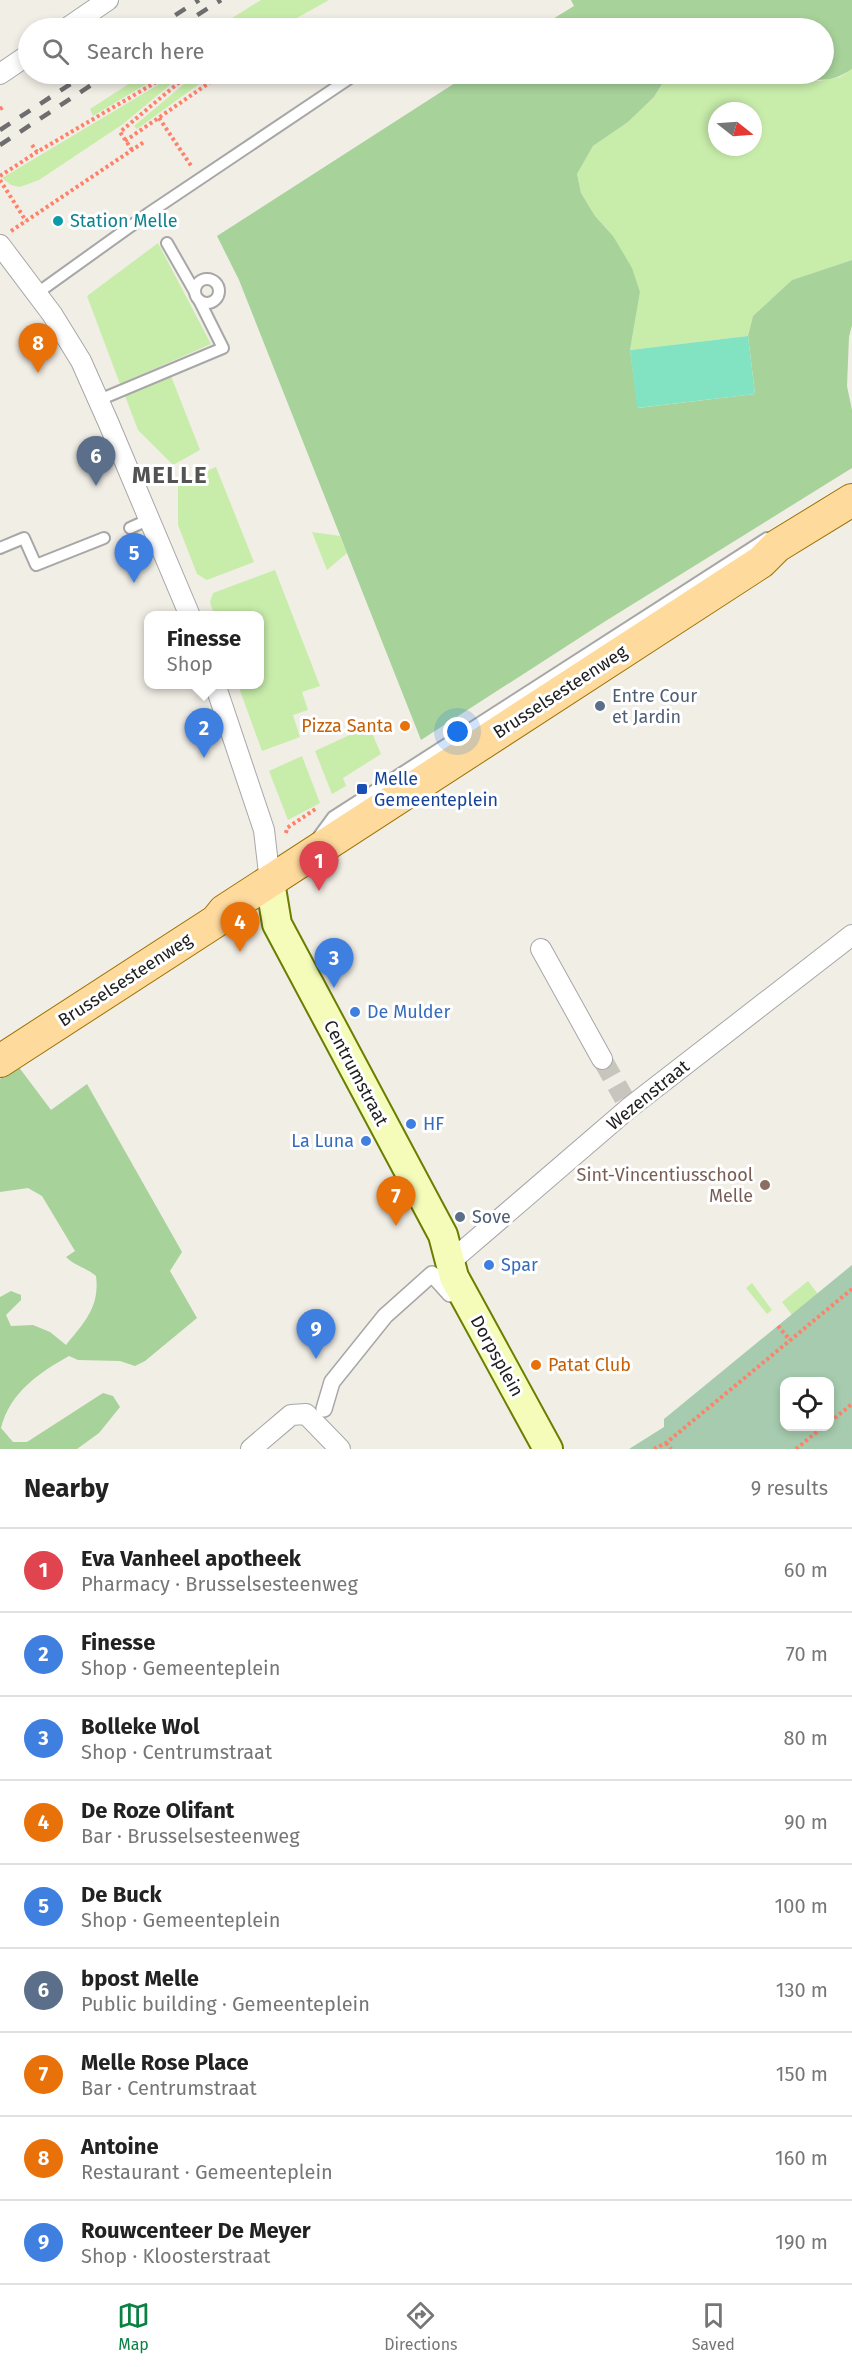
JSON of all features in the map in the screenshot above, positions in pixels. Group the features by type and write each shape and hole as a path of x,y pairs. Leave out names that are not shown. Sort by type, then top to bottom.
{"main road":[{"name":"Brusselsesteenweg","path":"0,1061 216,921 224,911 761,562 777,546 841,501"},
{"name":"Brusselsesteenweg","path":"761,562 783,557 852,524"},
{"name":"Centrumstraat","path":"270,882 277,924 442,1235 450,1262"},
{"name":"Dorpsplein","path":"450,1262 454,1277 548,1449"}],"street":[{"path":"82,18 108,0"},
{"path":"0,74 18,62"},
{"path":"2,243 67,337 99,400 188,611"},
{"path":"217,689 264,830 270,882"},
{"name":"Wezenstraat","path":"450,1262 626,1103 852,935"},
{"path":"541,950 602,1059"},
{"path":"324,1409 332,1382 393,1310 432,1274 450,1294"},
{"path":"251,1449 291,1415 306,1414 340,1449"}],"lane":[{"path":"36,294 341,84"},
{"path":"99,400 223,348 167,243"},
{"path":"841,501 852,495"},
{"path":"130,528 150,519"},
{"path":"301,861 333,817 778,531"},
{"path":"0,548 24,538 36,565 104,538"}],"path":[{"path":"26,221 0,178 37,152 153,84"},
{"path":"132,150 120,132 177,84"},
{"path":"125,141 208,84"},
{"path":"159,118 200,179"},
{"path":"2,243 26,221 144,142"},
{"path":"32,145 37,152"},
{"path":"654,1449 666,1443 852,1289"},
{"path":"778,1326 790,1340"},
{"path":"834,1419 852,1404"},
{"path":"796,1449 818,1431"},
{"path":"666,1443 671,1449"}],"green space":[{"path":"261,0 329,0 297,18 232,18"},
{"path":"571,0 852,0 852,69 834,78 834,18 554,18 574,6"},
{"path":"852,69 852,260 792,280 753,316 748,336 630,350 640,292 613,236 595,216 581,193 577,174 593,146 628,122 654,97 662,84 834,84 834,78"},
{"path":"129,84 146,84 93,116 90,109"},
{"path":"159,84 171,84 123,124 39,180 20,187 11,185 2,178"},
{"path":"184,84 199,84 137,129 134,126"},
{"path":"453,84 662,84 654,97 628,122 593,146 577,174 581,193 595,216 613,236 632,268 640,292 630,350 638,408 755,394 748,336 753,316 792,280 852,260 852,325 849,337 847,386 852,410 852,468 604,622 421,740 239,280 217,236"},
{"path":"158,243 211,344 120,384 87,296"},
{"path":"748,336 755,394 637,408 630,350"},
{"path":"171,376 200,450 173,465 138,430 125,396"},
{"path":"216,467 254,562 207,580 197,574 178,525 178,483"},
{"path":"312,532 340,536 347,553 327,570"},
{"path":"275,570 320,686 302,692 308,710 293,715 300,737 262,751 239,689 264,689 264,611 213,611 210,602 213,593"},
{"path":"369,726 381,754 343,778 346,786 332,794 315,751"},
{"path":"302,756 320,803 288,820 269,771"},
{"path":"18,1066 51,1110 87,1084 182,1252 170,1271 197,1318 145,1361 135,1366 120,1361 78,1360 69,1356 47,1369 27,1385 11,1404 1,1428 13,1442 27,1442 103,1393 113,1396 120,1407 99,1433 77,1449 0,1449 0,1297 11,1291 21,1295 21,1300 6,1315 11,1326 33,1325 50,1332 66,1345 89,1314 96,1297 97,1287 96,1276 66,1257 75,1251 42,1196 28,1188 0,1192 0,1079"},
{"path":"852,1265 852,1449 629,1449 664,1427 664,1419"},
{"path":"808,1281 818,1294 792,1315 782,1302"},
{"path":"752,1283 772,1310 767,1314 746,1288"}],"tunnel":[{"path":"602,1059 624,1098"}],"railway":[{"path":"171,18 199,0"},
{"path":"193,18 221,0"},
{"path":"0,130 71,84"},
{"path":"0,145 93,84"}],"place":[{"name":"Station Melle","path":"58,221"},
{"name":"Antoine","path":"38,373"},
{"name":"bpost Melle","path":"96,486"},
{"name":"De Buck","path":"134,583"},
{"name":"Entre Cour et Jardin","path":"600,706"},
{"name":"Pizza Santa","path":"405,726"},
{"name":"Finesse","path":"204,758"},
{"name":"Melle Gemeenteplein","path":"362,789"},
{"name":"Eva Vanheel apotheek","path":"319,891"},
{"name":"De Roze Olifant","path":"240,952"},
{"name":"Bolleke Wol","path":"334,988"},
{"name":"De Mulder","path":"355,1012"},
{"name":"HF","path":"411,1124"},
{"name":"La Luna","path":"366,1141"},
{"name":"Sint-Vincentiusschool Melle","path":"765,1185"},
{"name":"Sove","path":"460,1217"},
{"name":"Melle Rose Place","path":"396,1226"},
{"name":"Spar","path":"489,1265"},
{"name":"Rouwcenteer De Meyer","path":"316,1359"},
{"name":"Patat Club","path":"536,1365"}],"district":[{"name":"MELLE","path":"170,475"}]}
